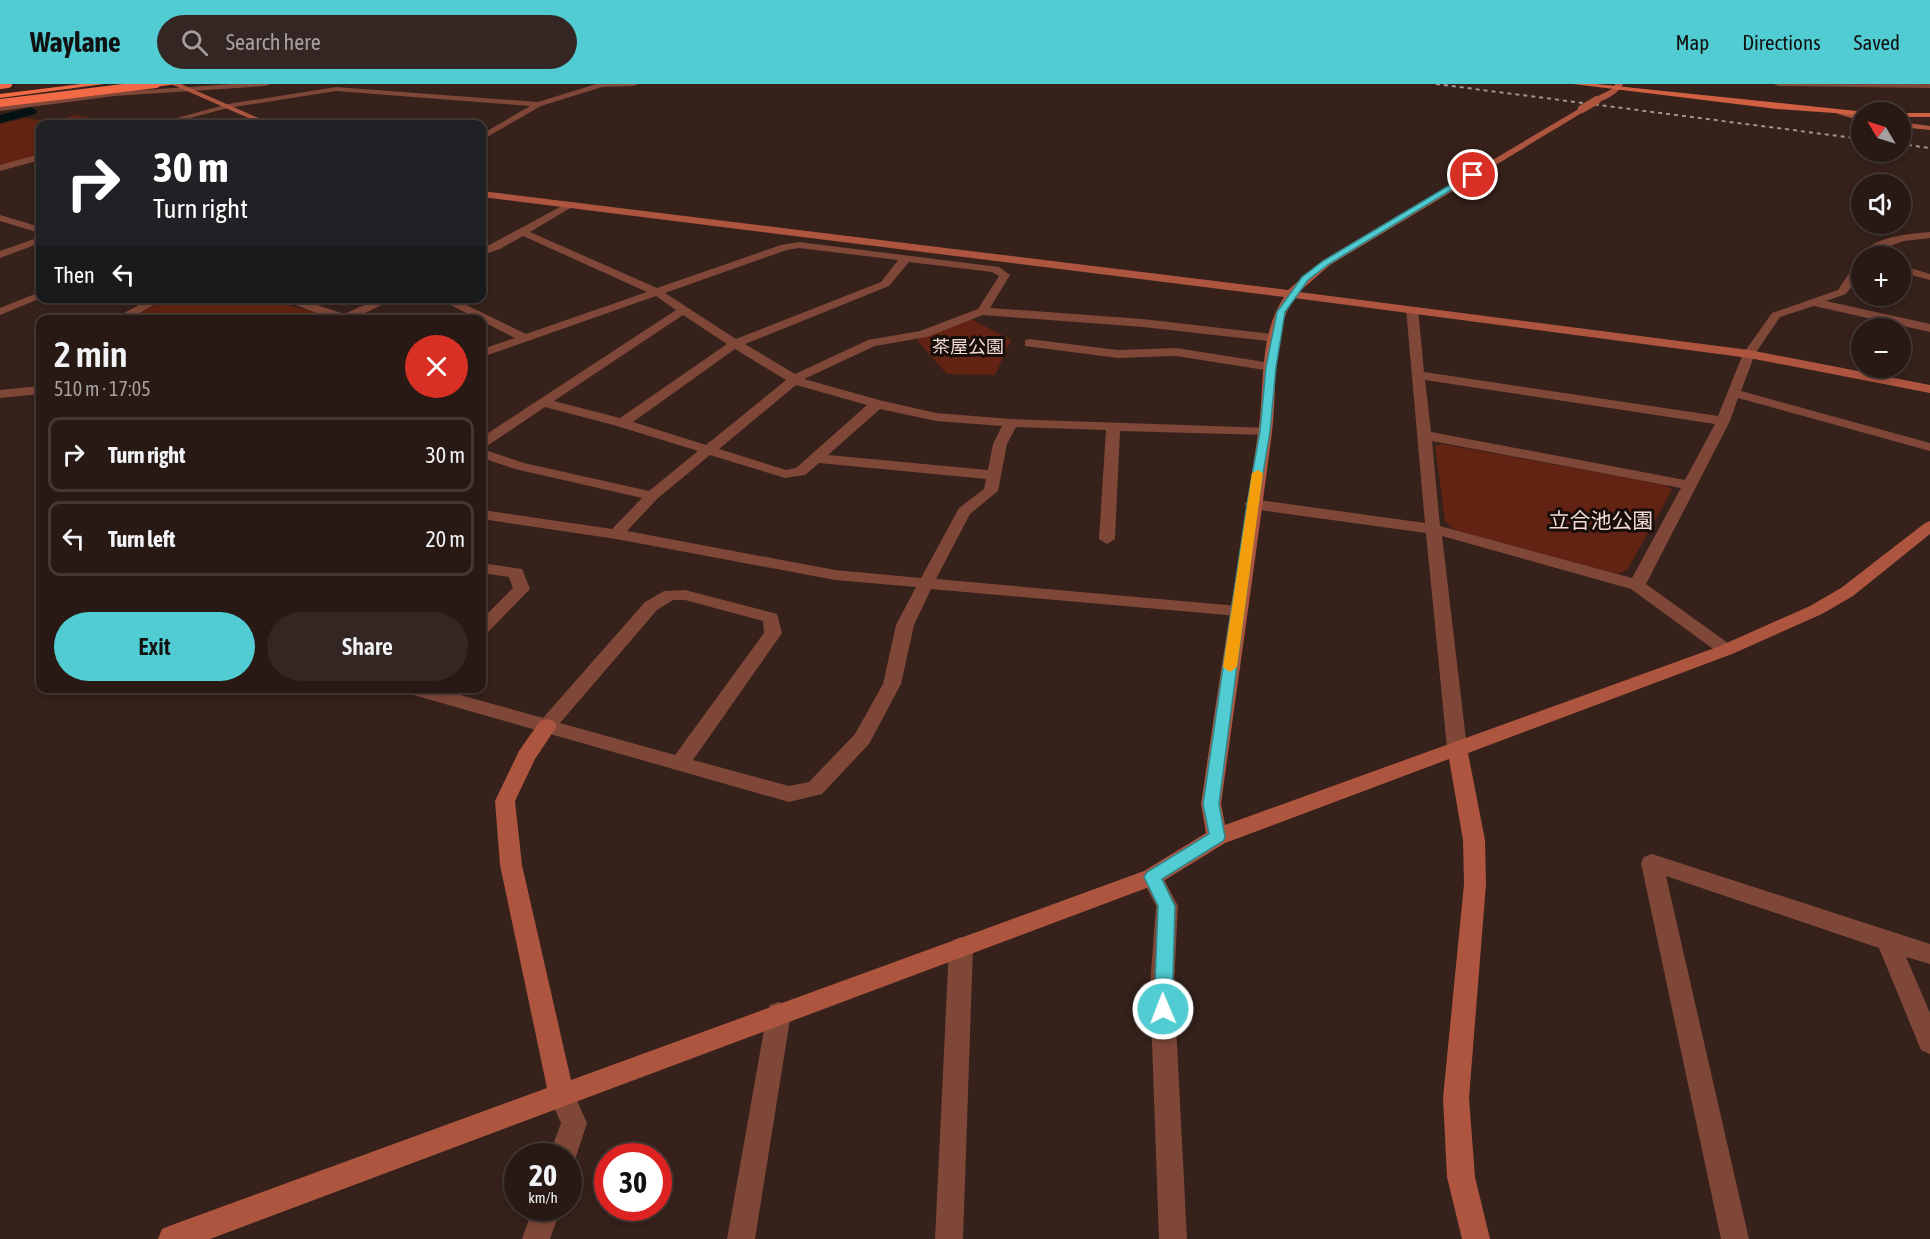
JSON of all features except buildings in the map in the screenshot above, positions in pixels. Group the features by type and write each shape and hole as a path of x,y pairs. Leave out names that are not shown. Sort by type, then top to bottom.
{"highway":[{"path":"0,88 8,84"},
{"path":"0,88 16,84"},
{"path":"0,88 27,84"},
{"path":"0,88 52,84"},
{"path":"0,88 100,84"},
{"path":"0,103 100,84"},
{"path":"0,103 156,84"},
{"path":"0,103 180,86"}],"main road":[{"path":"1577,84 1618,86 1851,112"},
{"path":"1911,114 1930,115"}],"street":[{"path":"0,103 180,86 266,84"},
{"path":"486,135 538,104 601,85 634,84"},
{"path":"1778,84 1930,86"},
{"path":"180,86 259,120"},
{"path":"1217,837 1211,804 1252,504 1265,431 1271,367 1281,312 1305,278 1326,263 1618,86"},
{"path":"174,120 228,106 336,89 538,104"},
{"path":"1841,112 1851,115"},
{"path":"1911,125 1930,128"},
{"path":"0,168 36,158"},
{"path":"486,195 1412,309 1749,354 1930,389"},
{"path":"486,250 569,206"},
{"path":"0,218 36,229"},
{"path":"522,232 657,292 735,344 803,384 877,404 936,417 1011,423 1265,431"},
{"path":"1880,246 1902,238 1930,235"},
{"path":"0,255 36,242"},
{"path":"486,244 498,246"},
{"path":"486,352 799,245 995,269 1005,275 982,311"},
{"path":"622,423 735,344 885,284 906,258"},
{"path":"1911,271 1930,276"},
{"path":"1637,585 1723,421 1749,354 1776,315 1842,291 1851,278"},
{"path":"0,312 36,297"},
{"path":"1813,302 1930,328"},
{"path":"127,315 152,303"},
{"path":"298,303 334,315"},
{"path":"355,315 380,303"},
{"path":"452,303 477,315"},
{"path":"1412,309 1423,435 1457,748 1474,840 1475,884 1456,1098 1461,1177 1476,1239"},
{"path":"486,440 683,310"},
{"path":"616,534 652,496 795,379 872,343 923,334 982,311 1143,323 1276,338"},
{"path":"486,319 525,338"},
{"path":"1029,343 1118,354 1176,352 1271,367"},
{"path":"1419,375 1723,421"},
{"path":"26,392 36,381"},
{"path":"0,394 36,391"},
{"path":"1734,393 1930,447"},
{"path":"541,402 622,423 785,474 800,472 877,404"},
{"path":"430,693 789,794 815,789 862,739 892,684 905,624 964,511 992,491 1000,444 1011,423"},
{"path":"1107,539 1113,426"},
{"path":"1423,435 1689,485"},
{"path":"486,454 520,466 652,496"},
{"path":"816,458 995,475"},
{"path":"1252,504 1433,529 1637,585 1726,651"},
{"path":"486,516 616,534 835,575 1239,610"},
{"path":"172,1239 1152,877 1217,837 1726,651 1816,610 1847,592 1930,526"},
{"path":"486,569 516,573 522,589 486,624"},
{"path":"567,1143 574,1123 561,1094 511,866 505,801 526,756 547,726 651,606 670,595 685,595 771,618 773,633 679,764"},
{"path":"1735,1239 1652,863 1930,954"},
{"path":"1152,877 1167,906 1162,986 1173,1239"},
{"path":"1888,941 1930,1042"},
{"path":"949,1239 961,947"},
{"path":"741,1239 779,1013"},
{"path":"536,1239 542,1221"}],"green space":[{"path":"75,115 101,120 59,120"},
{"path":"26,118 39,120 36,120 36,157 0,167 0,124"},
{"path":"160,303 282,303 317,313 314,315 137,315"},
{"name":"茶屋公園","path":"969,318 1011,340 995,375 947,374 917,340"},
{"name":"立合池公園","path":"1442,444 1665,485 1672,490 1627,570 1617,574 1455,530 1445,521 1435,446"}],"waterway":[{"path":"0,119 31,111"}],"railway":[{"path":"1436,84 1851,138"},
{"path":"1911,145 1930,148"}],"slow traffic":[{"path":"1230,667 1258,473"}],"route":[{"path":"1163,1009 1162,986 1167,906 1152,877 1217,837 1211,804 1252,504 1265,431 1271,367 1281,312 1305,278 1326,263 1473,175"}]}
